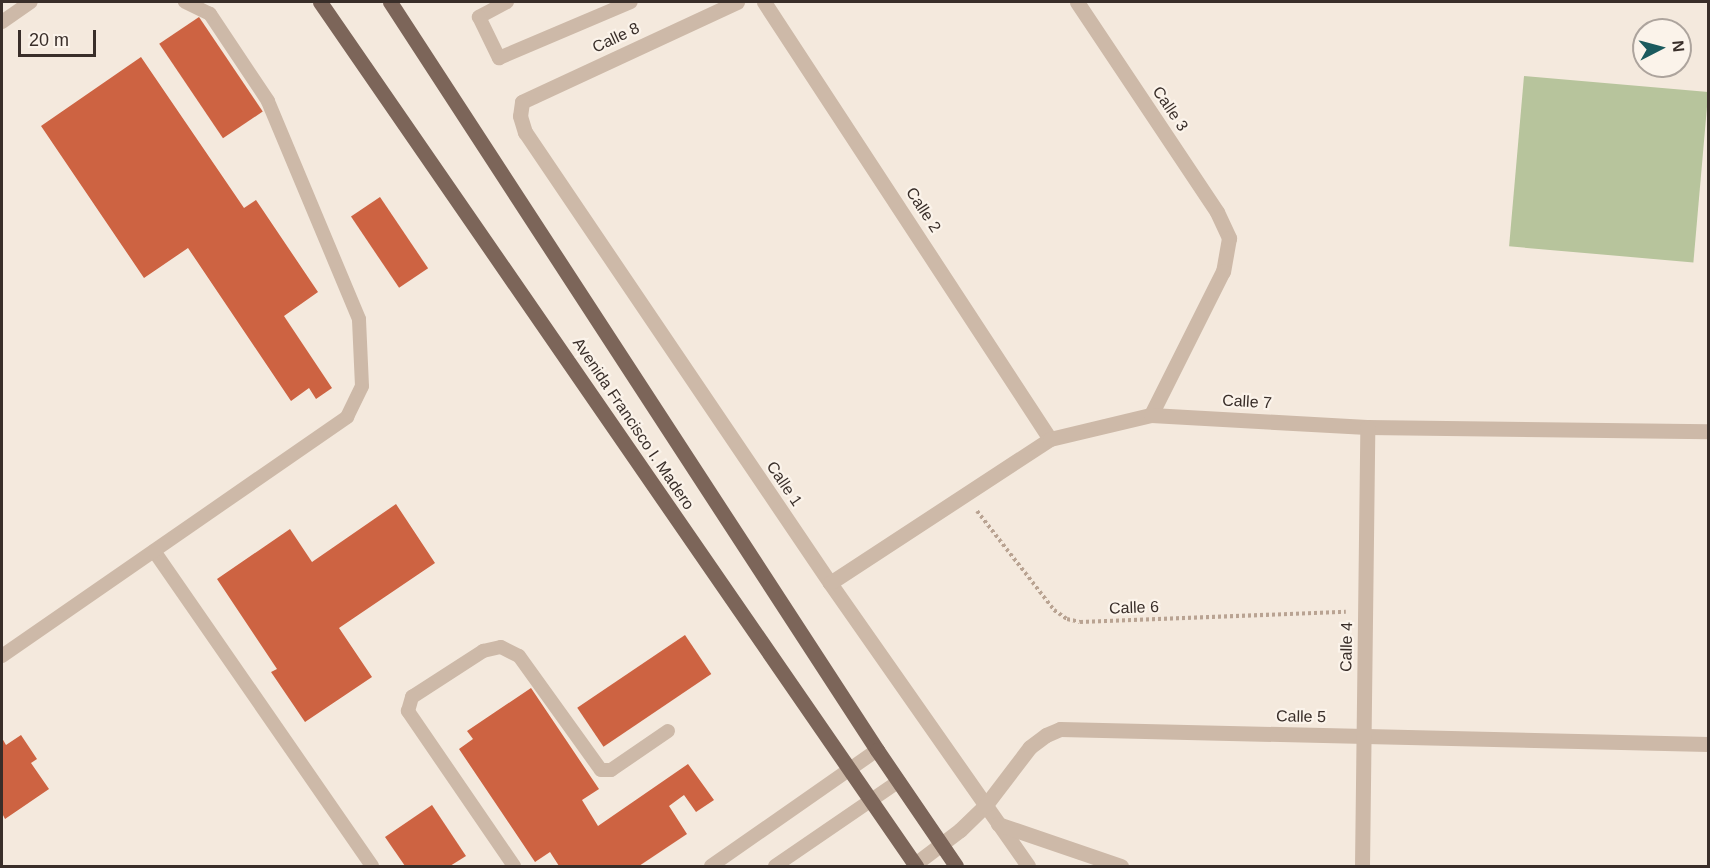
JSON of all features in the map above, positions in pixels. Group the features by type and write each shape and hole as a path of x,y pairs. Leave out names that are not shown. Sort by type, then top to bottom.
{"main road":[{"name":"Avenida Francisco I. Madero","path":"320,2 916,865"},
{"name":"Avenida Francisco I. Madero","path":"390,2 877,750 956,867"}],"street":[{"name":"Calle 8","path":"520,116 522,102 737,2"},
{"name":"Calle 2","path":"764,2 1050,439"},
{"name":"Calle 3","path":"1077,2 1217,212 1229,238 1223,271 1151,415"},
{"name":"Calle 1","path":"520,116 525,132 830,583 1029,867"},
{"name":"Calle 7","path":"830,583 1050,439 1151,415 1367,427 1708,431"},
{"name":"Calle 4","path":"1362,867 1367,427"},
{"name":"Calle 5","path":"916,865 985,806 1030,747 1046,735 1060,729 1708,744"},
{"path":"998,824 1120,866 1132,867"}],"lane":[{"path":"2,22 31,2"},
{"path":"2,656 347,417 362,386 359,319 268,101 210,14 185,2"},
{"path":"507,2 479,17 499,58 631,2"},
{"path":"154,550 372,867"},
{"path":"514,867 408,711 412,697 483,651 501,647 519,656 601,770 611,770 668,731"},
{"path":"711,867 877,750"},
{"path":"776,867 898,781"}],"path":[{"name":"Calle 6","path":"963,494 1054,610 1067,619 1080,622 1365,611"}],"green space":[{"path":"1524,76 1708,92 1693,262 1509,246"}],"building":[{"path":"199,17 263,112 223,138 159,44"},
{"path":"141,57 244,208 256,200 318,292 284,316 332,388 316,399 309,388 291,401 188,248 144,278 41,126"},
{"path":"380,197 428,268 399,288 351,217"},
{"path":"396,504 435,563 339,628 372,677 305,722 271,672 277,669 217,579 290,529 312,562"},
{"path":"685,635 711,674 604,747 577,708"},
{"path":"531,688 599,789 582,800 598,826 688,764 714,800 696,812 684,795 669,806 687,834 639,866 559,866 550,852 535,862 459,749 473,739 467,731"},
{"path":"21,735 37,759 31,763 49,789 5,819 2,813 2,738 6,745"},
{"path":"432,805 466,856 450,866 405,866 385,837"}]}
